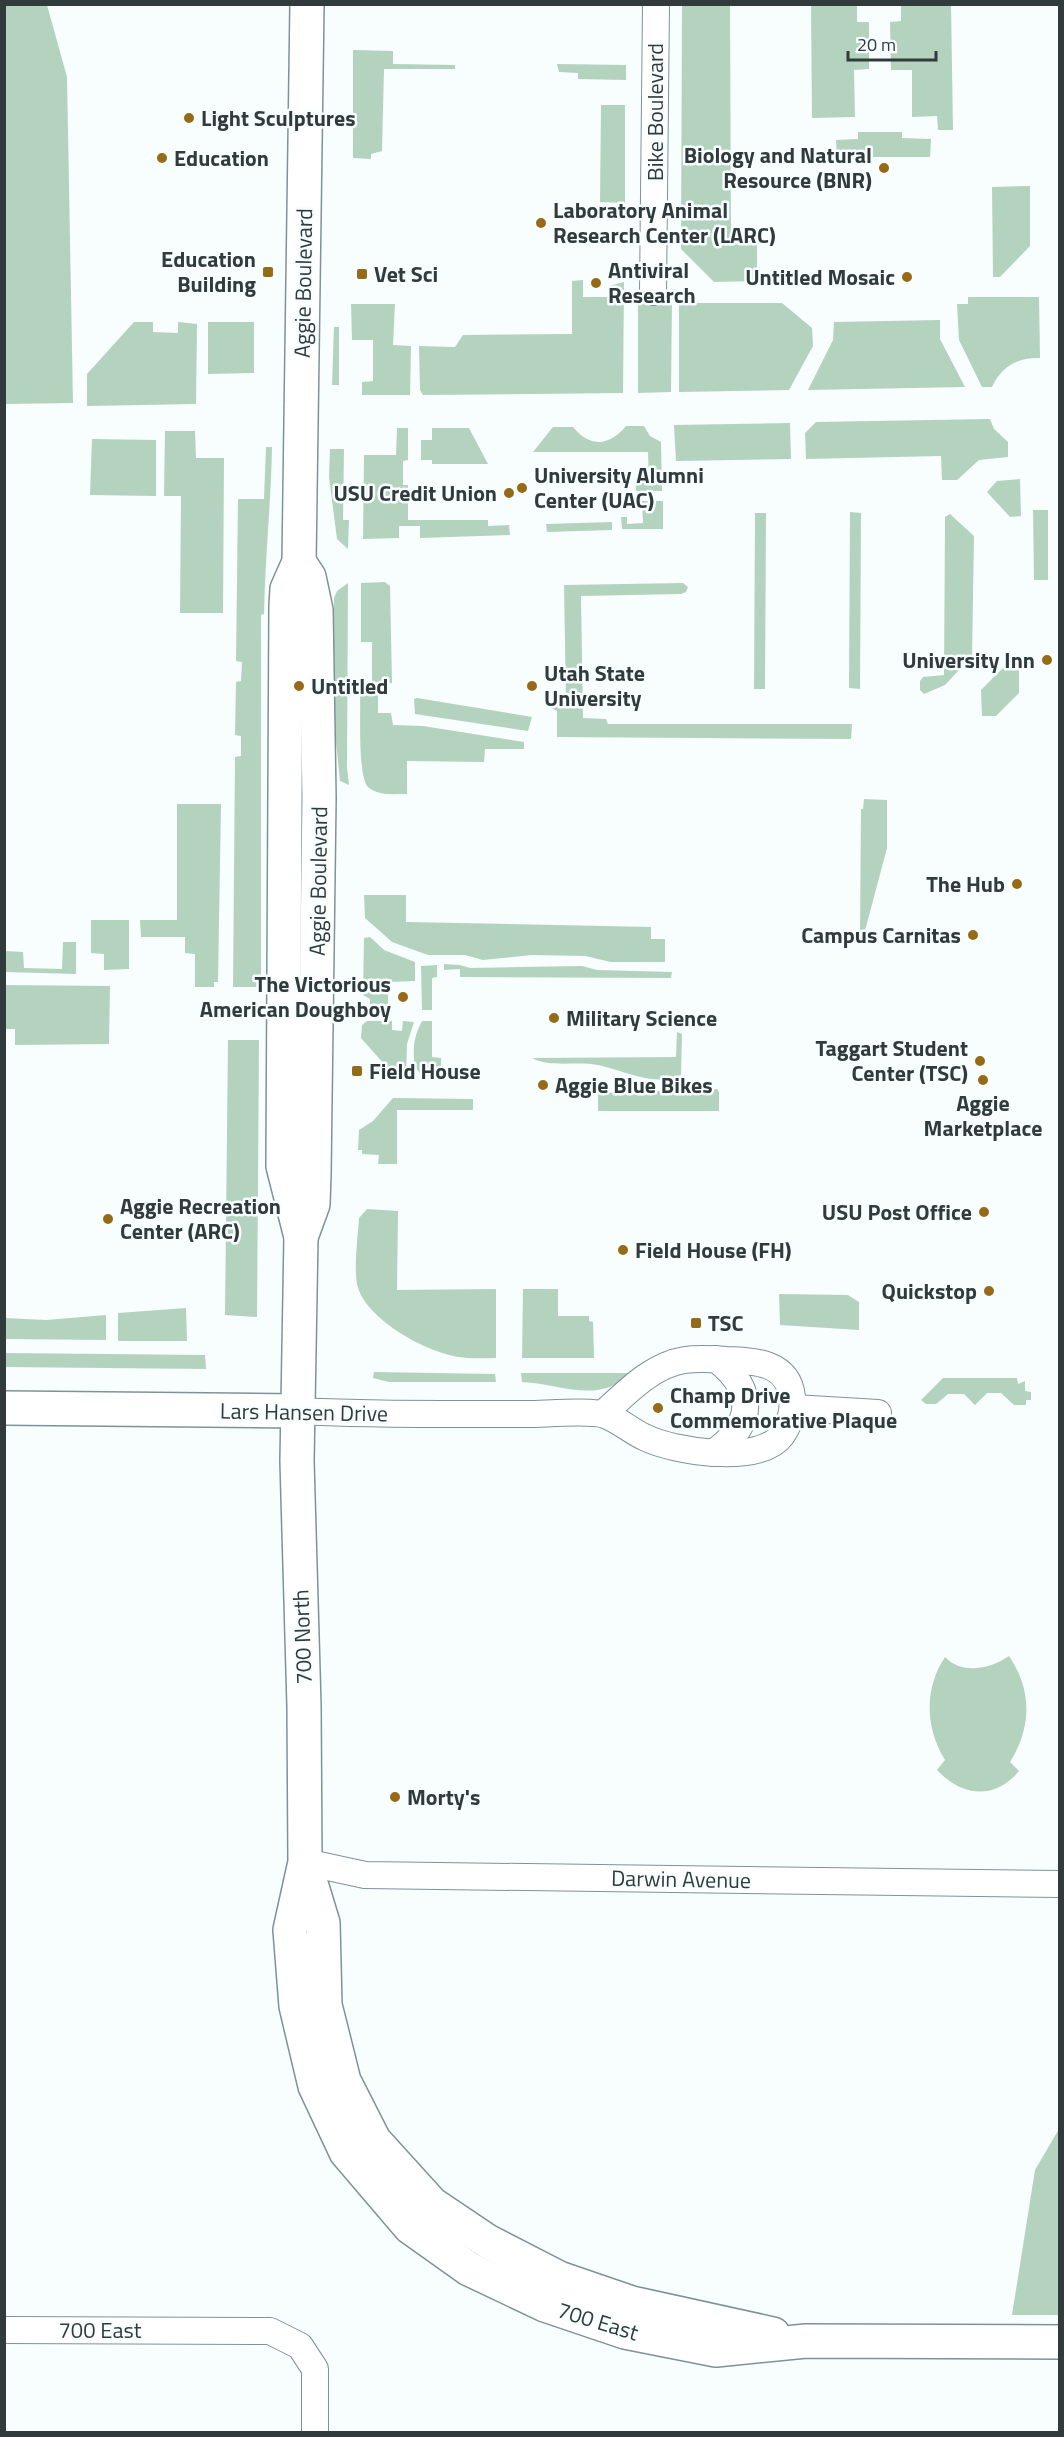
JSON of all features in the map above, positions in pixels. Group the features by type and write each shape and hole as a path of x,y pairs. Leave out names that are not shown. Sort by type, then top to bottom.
{"main road":[{"name":"Aggie Boulevard","path":"297,1411 301,1237 283,1166 282,1007 286,606 287,589 299,562 307,4"},
{"name":"Lars Hansen Drive","path":"4,1407 297,1411"},
{"name":"700 North","path":"297,1411 305,1862 323,1923 325,2005 344,2081 374,2140 421,2216"},
{"name":"700 East","path":"421,2216 487,2241 559,2278 632,2303 806,2341 1059,2342"}],"street":[{"name":"Bike Boulevard","path":"653,292 656,4"},
{"path":"713,1452 736,1434 743,1420 746,1404 744,1389 716,1359"},
{"path":"603,1414 640,1380 684,1360 716,1359 754,1360 769,1364 781,1372 791,1385 794,1408 878,1413"},
{"name":"Lars Hansen Drive","path":"297,1411 362,1414 603,1414 666,1446 713,1452 744,1452 766,1448 778,1440 789,1425 794,1408"},
{"name":"Darwin Avenue","path":"305,1862 375,1875 1059,1884"},
{"name":"700 East","path":"4,2330 270,2331 300,2346 315,2369 315,2433"}],"green space":[{"path":"4,5 47,5 67,77 73,403 5,404"},
{"path":"682,5 730,5 731,244 757,245 757,281 714,282 681,249"},
{"path":"811,5 857,5 857,22 869,22 869,69 854,70 855,117 812,118"},
{"path":"901,5 951,5 953,130 938,130 937,116 912,117 912,70 891,70 890,22 901,21"},
{"path":"353,50 393,51 393,64 455,65 455,69 384,69 382,151 371,154 371,159 353,158"},
{"path":"557,64 626,65 626,80 578,79 578,73 559,72"},
{"path":"601,105 625,105 625,203 600,202"},
{"path":"858,132 902,132 902,138 931,139 930,157 837,157 836,140 858,139"},
{"path":"1030,186 1030,246 1000,277 993,277 992,187"},
{"path":"583,280 583,297 609,297 609,286 624,282 623,393 423,395 420,390 419,346 455,347 463,335 572,334 572,281"},
{"path":"968,297 1039,297 1040,358 1018,361 1000,374 992,387 982,387 959,340 957,304 968,304"},
{"path":"672,299 671,392 638,393 638,300"},
{"path":"679,303 782,303 812,328 813,346 789,390 679,392"},
{"path":"351,304 395,304 393,345 411,346 410,395 362,395 362,382 373,381 373,340 352,340"},
{"path":"940,320 940,339 965,387 808,390 833,340 834,322"},
{"path":"134,322 153,322 153,332 178,333 178,322 197,324 196,404 87,406 87,374"},
{"path":"208,322 254,322 254,373 208,374"},
{"path":"334,327 339,327 339,385 332,385"},
{"path":"990,419 994,429 1008,442 1008,457 979,460 957,480 942,480 941,456 806,459 805,433 816,422"},
{"path":"790,423 791,459 676,461 674,425"},
{"path":"626,426 644,426 650,436 661,442 662,491 636,491 636,482 649,482 648,452 533,452 553,427 573,427 586,439 600,442 613,438"},
{"path":"397,428 408,428 408,460 403,461 403,485 408,485 408,520 488,520 488,526 509,525 510,535 420,538 420,526 399,526 399,538 363,539 364,455 396,455"},
{"path":"432,428 469,428 488,464 432,464 432,460 421,460 421,440 432,440"},
{"path":"165,431 195,431 196,458 224,458 223,613 180,613 181,496 164,496"},
{"path":"92,439 156,440 156,496 90,495"},
{"path":"266,447 272,447 264,614 261,615 261,987 233,987 235,757 241,756 241,736 235,735 236,682 241,681 242,662 236,661 238,499 264,499"},
{"path":"330,449 344,449 343,520 349,520 348,549 337,539 329,477"},
{"path":"1020,479 1021,516 1010,517 987,492 997,481"},
{"path":"642,501 663,501 663,529 622,529 621,517 627,517 627,524 643,523"},
{"path":"1033,510 1048,510 1048,580 1034,580"},
{"path":"850,512 861,513 860,689 849,688"},
{"path":"755,513 766,513 765,689 754,689"},
{"path":"950,514 974,536 972,656 945,685 924,694 920,690 920,681 923,677 944,675 945,517"},
{"path":"612,522 612,530 547,532 546,524"},
{"path":"385,582 390,586 392,683 372,683 372,642 361,642 361,583"},
{"path":"348,583 347,768 349,785 340,781 333,713 334,598 337,591"},
{"path":"683,583 688,587 686,592 681,594 581,596 583,718 606,719 608,724 852,724 851,739 557,737 557,711 546,705 566,703 564,585"},
{"path":"1011,660 1019,660 1019,693 996,716 982,716 981,690"},
{"path":"360,695 378,695 378,713 391,713 393,725 423,726 524,742 524,749 485,749 484,762 407,761 407,794 378,792 369,788 363,772 360,744"},
{"path":"414,699 532,717 528,731 415,714"},
{"path":"864,799 887,800 887,848 863,938 860,935 861,809 863,809"},
{"path":"177,804 221,804 218,982 214,982 214,987 195,987 195,954 185,953 185,937 141,937 140,920 177,920"},
{"path":"364,895 406,895 406,922 651,927 651,939 665,939 665,962 611,962 585,956 532,955 483,960 465,955 428,955 392,942 365,918"},
{"path":"91,920 129,920 129,969 104,970 104,954 91,953"},
{"path":"370,937 384,950 415,962 415,981 388,982 388,1008 370,1008 370,999 363,995 364,938"},
{"path":"63,942 76,942 76,974 5,972 5,951 23,952 24,968 62,969"},
{"path":"444,964 470,968 582,966 597,970 672,972 671,978 460,977 460,969 444,970"},
{"path":"437,965 437,977 432,978 432,1010 422,1010 421,966"},
{"path":"5,985 110,986 109,1044 15,1045 15,1029 5,1029"},
{"path":"367,1021 392,1021 392,1030 402,1031 403,1021 414,1022 407,1044 406,1075 393,1074 361,1038 362,1025"},
{"path":"422,1021 432,1021 432,1057 441,1058 441,1075 472,1075 473,1077 436,1079 420,1073 416,1067 414,1048"},
{"path":"677,1032 682,1034 681,1075 670,1079 659,1080 636,1076 591,1064 553,1063 532,1058 676,1057"},
{"path":"228,1040 259,1040 257,1317 225,1315"},
{"path":"717,1089 719,1111 598,1111 598,1093"},
{"path":"393,1098 473,1099 473,1110 397,1110 397,1164 378,1164 379,1155 362,1154 362,1150 358,1150 359,1130 373,1121"},
{"path":"367,1209 398,1211 397,1290 496,1289 496,1358 463,1358 431,1349 400,1333 374,1312 358,1288 356,1273 359,1218"},
{"path":"523,1289 558,1289 558,1316 589,1316 589,1321 593,1322 594,1358 522,1358"},
{"path":"779,1294 848,1295 859,1302 859,1330 780,1325"},
{"path":"186,1308 187,1341 118,1341 118,1313"},
{"path":"106,1315 106,1340 5,1339 5,1318 46,1320"},
{"path":"5,1353 205,1355 206,1369 5,1367"},
{"path":"374,1372 495,1374 496,1382 389,1382 373,1378"},
{"path":"521,1373 631,1373 619,1383 606,1388 580,1390 522,1382"},
{"path":"943,1378 1017,1378 1018,1384 1025,1381 1025,1391 1031,1392 1031,1400 1026,1400 1026,1405 1014,1405 1001,1393 987,1393 975,1405 964,1394 948,1394 936,1404 926,1404 921,1400"},
{"path":"1009,1656 1017,1669 1025,1695 1025,1722 1017,1749 1010,1762 1019,1771 1000,1787 989,1791 968,1790 957,1786 937,1770 945,1760 938,1747 931,1721 930,1695 933,1682 945,1657 960,1666 977,1668 1002,1661"},
{"path":"1059,2129 1059,2315 1012,2315 1035,2170"}],"place":[{"name":"Light Sculptures","path":"189,118"},
{"name":"Education","path":"162,158"},
{"name":"Biology and Natural Resource (BNR)","path":"884,168"},
{"name":"Laboratory Animal Research Center (LARC)","path":"541,223"},
{"name":"Education Building","path":"268,272"},
{"name":"Vet Sci","path":"362,274"},
{"name":"Untitled Mosaic","path":"907,277"},
{"name":"Antiviral Research","path":"596,283"},
{"name":"University Alumni Center (UAC)","path":"522,488"},
{"name":"USU Credit Union","path":"509,493"},
{"name":"University Inn","path":"1047,660"},
{"name":"Untitled","path":"299,686"},
{"name":"Utah State University","path":"532,686"},
{"name":"The Hub","path":"1017,884"},
{"name":"Campus Carnitas","path":"973,935"},
{"name":"The Victorious American Doughboy","path":"403,997"},
{"name":"Military Science","path":"554,1018"},
{"name":"Taggart Student Center (TSC)","path":"980,1061"},
{"name":"Field House","path":"357,1071"},
{"name":"Aggie Marketplace","path":"983,1080"},
{"name":"Aggie Blue Bikes","path":"543,1085"},
{"name":"USU Post Office","path":"984,1212"},
{"name":"Aggie Recreation Center (ARC)","path":"108,1219"},
{"name":"Field House (FH)","path":"623,1250"},
{"name":"Quickstop","path":"989,1291"},
{"name":"TSC","path":"696,1323"},
{"name":"Champ Drive Commemorative Plaque","path":"658,1408"},
{"name":"Morty's","path":"395,1797"}]}
